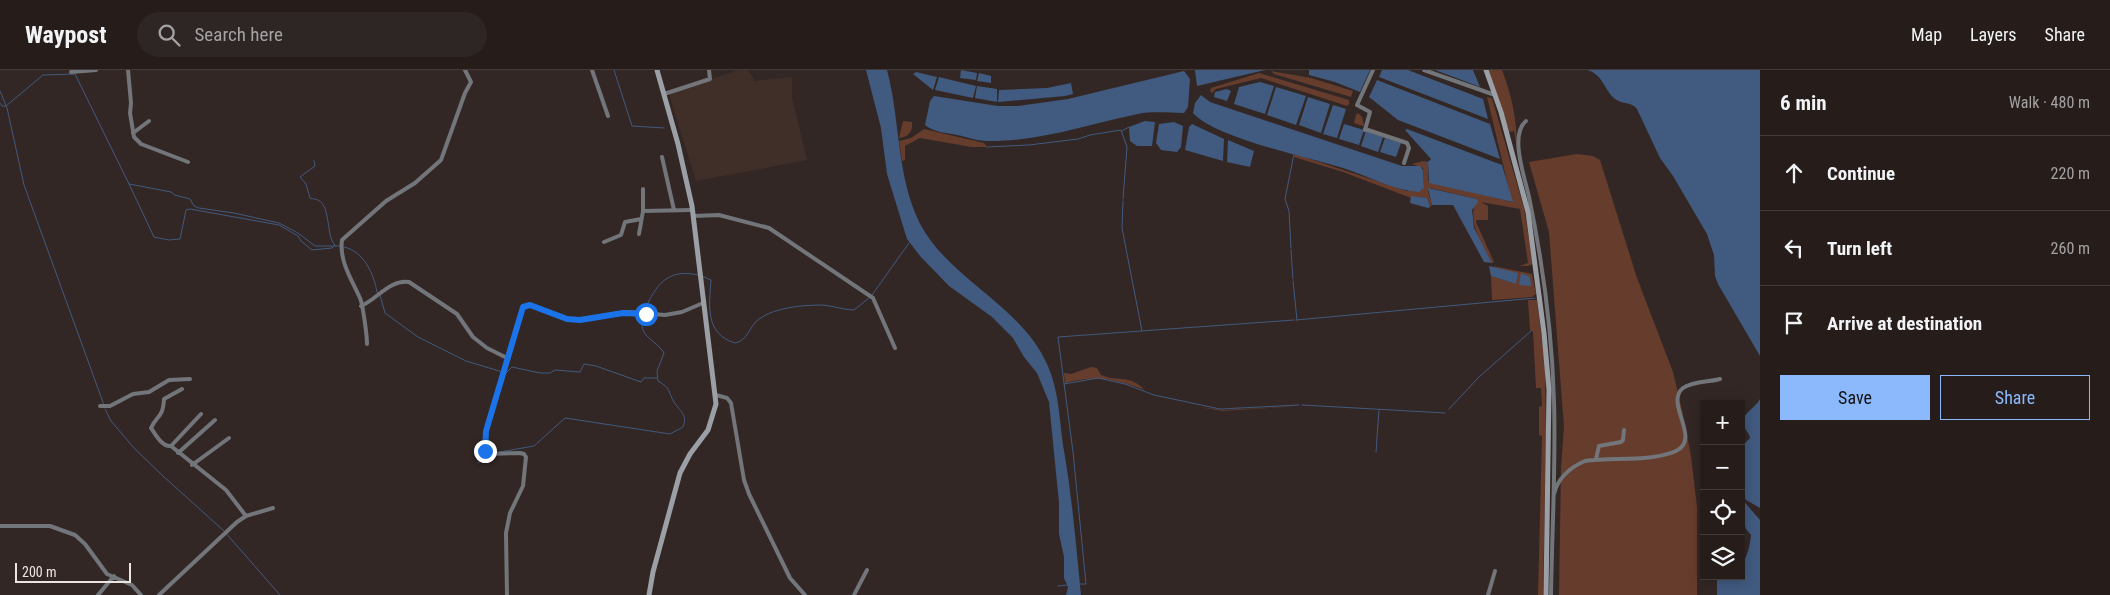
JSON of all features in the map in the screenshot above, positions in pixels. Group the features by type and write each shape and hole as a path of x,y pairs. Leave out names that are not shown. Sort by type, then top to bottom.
{"main road":[{"path":"649,595 653,572 680,473 690,454 708,430 714,416 716,395 692,213 678,144 657,70"},
{"path":"1486,70 1496,95 1528,212 1547,361 1549,390 1546,595"}],"street":[{"path":"71,72 96,70"},
{"path":"128,70 130,113 134,137 141,144 188,162"},
{"path":"367,344 360,299 343,257 342,240 386,201 415,183 440,160 465,93 471,82 465,70"},
{"path":"592,70 608,116"},
{"path":"664,94 710,79 709,70"},
{"path":"1373,70 1357,105 1370,112 1365,130 1407,143 1409,148 1404,163"},
{"path":"1424,70 1496,95"},
{"path":"133,133 149,121"},
{"path":"1526,121 1521,125 1519,133 1519,151 1540,252 1552,354 1555,423 1551,595"},
{"path":"662,157 674,210"},
{"path":"639,234 643,212 643,190"},
{"path":"643,212 674,210 719,215 769,228 873,298 895,348"},
{"path":"604,242 622,235 625,222 641,219"},
{"path":"361,306 382,292 402,282 409,282 446,305 463,320 473,338 487,348 507,358"},
{"path":"507,595 506,533 508,518 523,486 526,457 520,453 487,454 484,448 486,431 518,317 524,305 530,305 567,319 580,320 629,312 665,315 682,312 703,303"},
{"path":"100,406 110,406 133,394 149,392 169,380 190,379"},
{"path":"1553,499 1555,490 1563,476 1576,465 1585,461 1658,455 1682,448 1685,438 1678,400 1680,393 1684,388 1692,384 1720,379"},
{"path":"182,389 166,397 162,414 151,428 164,445 171,446 192,465 226,490 246,516"},
{"path":"716,395 727,398 732,402 744,480 749,494 790,578 805,595"},
{"path":"171,446 200,414"},
{"path":"178,453 215,420"},
{"path":"1596,459 1599,446 1621,442 1624,430"},
{"path":"192,465 229,438"},
{"path":"160,595 237,522 246,516 273,508"},
{"path":"0,526 50,526 61,528 81,540 107,574 132,585 141,595"},
{"path":"854,595 867,570"},
{"path":"1488,595 1495,571"},
{"path":"98,595 114,576"}],"shaded area":[{"path":"738,70 748,70 755,81 792,77 792,98 807,160 696,181 669,94"},
{"path":"1488,70 1502,70 1509,89 1516,128 1517,149 1514,131 1509,132"},
{"path":"1271,71 1311,78 1353,91 1351,97 1274,74"},
{"path":"1259,73 1349,100 1349,104 1347,106 1261,78 1216,89 1212,93 1210,91 1211,88"},
{"path":"1487,97 1492,98 1524,208 1533,264 1528,266 1519,266 1528,263 1520,209 1481,202 1488,206 1488,220 1477,220 1476,222 1494,262 1492,263 1474,224 1474,207 1477,199 1430,188 1428,191 1432,205 1430,207 1427,198 1411,198 1343,172 1294,157 1295,154 1407,191 1424,188 1423,168 1412,164 1423,161 1428,163 1428,181 1512,202"},
{"path":"1358,113 1362,117 1363,126 1354,123"},
{"path":"903,121 912,122 912,128 908,135 899,138"},
{"path":"924,129 984,143 987,147 971,147 920,138 905,146 905,160 902,161 899,141 911,138"},
{"path":"1577,154 1593,156 1600,160 1637,278 1673,372 1691,456 1697,507 1697,595 1559,595 1561,468 1564,427 1549,232 1529,162"},
{"path":"1493,266 1532,274 1536,294 1532,297 1492,300 1491,276 1516,284"},
{"path":"1528,300 1537,300 1545,364 1546,434 1543,595 1538,595 1542,436 1539,435 1539,407 1542,406 1541,388 1536,388 1533,332 1530,330"},
{"path":"1091,367 1097,368 1101,375 1128,380 1145,390 1106,379 1087,379 1065,383 1064,373 1071,374"},
{"path":"1299,406 1223,411 1199,407 1224,410"}],"water":[{"path":"866,70 887,70 892,91 905,180 919,222 931,241 945,257 1024,329 1037,345 1047,364 1058,404 1081,595 1066,595 1068,587 1064,578 1064,557 1059,534 1059,503 1049,402 1037,373 1024,357 1013,338 992,317 949,286 920,256 907,239 887,174 881,128"},
{"path":"961,70 977,73 976,80 960,78"},
{"path":"1195,70 1265,70 1197,86"},
{"path":"1309,70 1370,70 1360,92 1335,82 1309,75"},
{"path":"1382,70 1408,70 1483,99 1488,119 1379,77"},
{"path":"1435,70 1473,70 1480,87"},
{"path":"1588,70 1760,70 1760,356 1718,284 1715,276 1714,255 1707,234 1673,176 1660,158 1637,109 1632,105 1615,99 1601,79"},
{"path":"1184,71 1190,79 1188,107 1184,113 1143,113 1045,136 1006,141 976,140 936,131 925,125 930,101 934,96 998,106 1018,106 1068,99"},
{"path":"916,72 937,77 933,90 913,74"},
{"path":"979,73 991,76 991,83 977,81"},
{"path":"939,77 976,86 973,98 935,90"},
{"path":"1377,80 1490,124 1500,159 1398,120 1369,97"},
{"path":"1260,82 1274,86 1265,114 1234,104 1239,87"},
{"path":"1071,83 1073,94 998,102 999,90 1047,88"},
{"path":"977,86 997,89 997,102 975,98"},
{"path":"1276,87 1306,96 1296,125 1267,115"},
{"path":"1227,89 1231,91 1227,101 1214,97 1215,92"},
{"path":"1201,95 1210,102 1402,166 1420,166 1423,170 1424,188 1419,192 1399,189 1343,168 1263,146 1221,131 1204,122 1193,113 1195,103"},
{"path":"1308,97 1330,104 1321,133 1299,125"},
{"path":"1333,105 1346,109 1337,138 1323,134"},
{"path":"1145,121 1155,122 1152,146 1137,146 1130,141 1129,127"},
{"path":"1174,122 1183,126 1181,147 1177,152 1161,150 1156,143 1159,124"},
{"path":"1192,124 1224,139 1223,161 1185,150 1189,127"},
{"path":"1344,124 1364,130 1359,145 1339,139"},
{"path":"1407,129 1502,165 1513,202 1429,183 1428,163 1423,161 1428,162 1431,159 1405,130"},
{"path":"1366,131 1383,137 1378,152 1361,146"},
{"path":"1385,138 1401,143 1396,157 1380,152"},
{"path":"1228,140 1254,151 1250,167 1227,162"},
{"path":"1428,188 1477,199 1478,202 1472,210 1474,228 1492,263 1484,262 1453,205 1432,205"},
{"path":"1411,196 1427,198 1430,207 1410,203"},
{"path":"1489,266 1518,273 1516,284 1491,276"},
{"path":"1521,273 1530,277 1531,286 1519,285"},
{"path":"1760,399 1760,508 1745,499 1745,443 1750,438 1745,428 1745,417"},
{"path":"1745,503 1760,520 1760,595 1717,595 1717,580 1745,580 1745,558 1751,535 1746,529"}],"waterway":[{"path":"614,70 632,126 664,128"},
{"path":"0,103 2,106 6,106 43,75 75,74 129,184 171,192 190,199 194,206 199,208 234,213 279,223 298,233 315,246 340,246"},
{"path":"0,91 7,108 24,185 104,405"},
{"path":"1122,131 1129,127"},
{"path":"987,147 1029,145 1078,139 1121,130 1127,147 1123,199"},
{"path":"1291,248 1289,211 1285,199 1294,154"},
{"path":"129,184 154,237 169,240 180,239 186,210 190,209 279,225 298,236 312,250 332,248 335,245 330,235 325,208 318,200 310,198 306,184 300,177 315,166 314,160"},
{"path":"1123,201 1122,228 1142,331"},
{"path":"872,295 909,243"},
{"path":"344,247 357,253 371,271 385,313 418,337 466,361 506,373 512,367 540,373 550,373 555,370 580,372 584,364 596,366 641,382 644,378 657,378"},
{"path":"1291,250 1293,279"},
{"path":"644,311 658,286 670,276 687,273 698,275"},
{"path":"702,276 711,280 710,309 714,326 725,339 735,343 743,339 759,319 773,312 798,306 815,305 854,310 869,298"},
{"path":"1293,281 1297,320"},
{"path":"1296,320 1535,298"},
{"path":"500,452 534,446 565,418 670,434 683,427 685,419 683,413 674,402 667,388 658,381 657,371 664,353 642,329 643,315"},
{"path":"1079,584 1086,584 1073,452 1058,337 1294,320"},
{"path":"1449,409 1479,377 1531,331"},
{"path":"1064,384 1098,378 1125,384 1154,395 1220,409 1299,405"},
{"path":"1302,405 1445,413"},
{"path":"105,409 111,421 134,448 224,531 280,595"},
{"path":"1376,452 1379,410"},
{"path":"478,463 492,456"},
{"path":"1058,586 1067,585"}],"route":[{"path":"485,451 486,431 518,317 524,305 530,305 567,319 580,320 608,317 629,312 646,314"}]}
